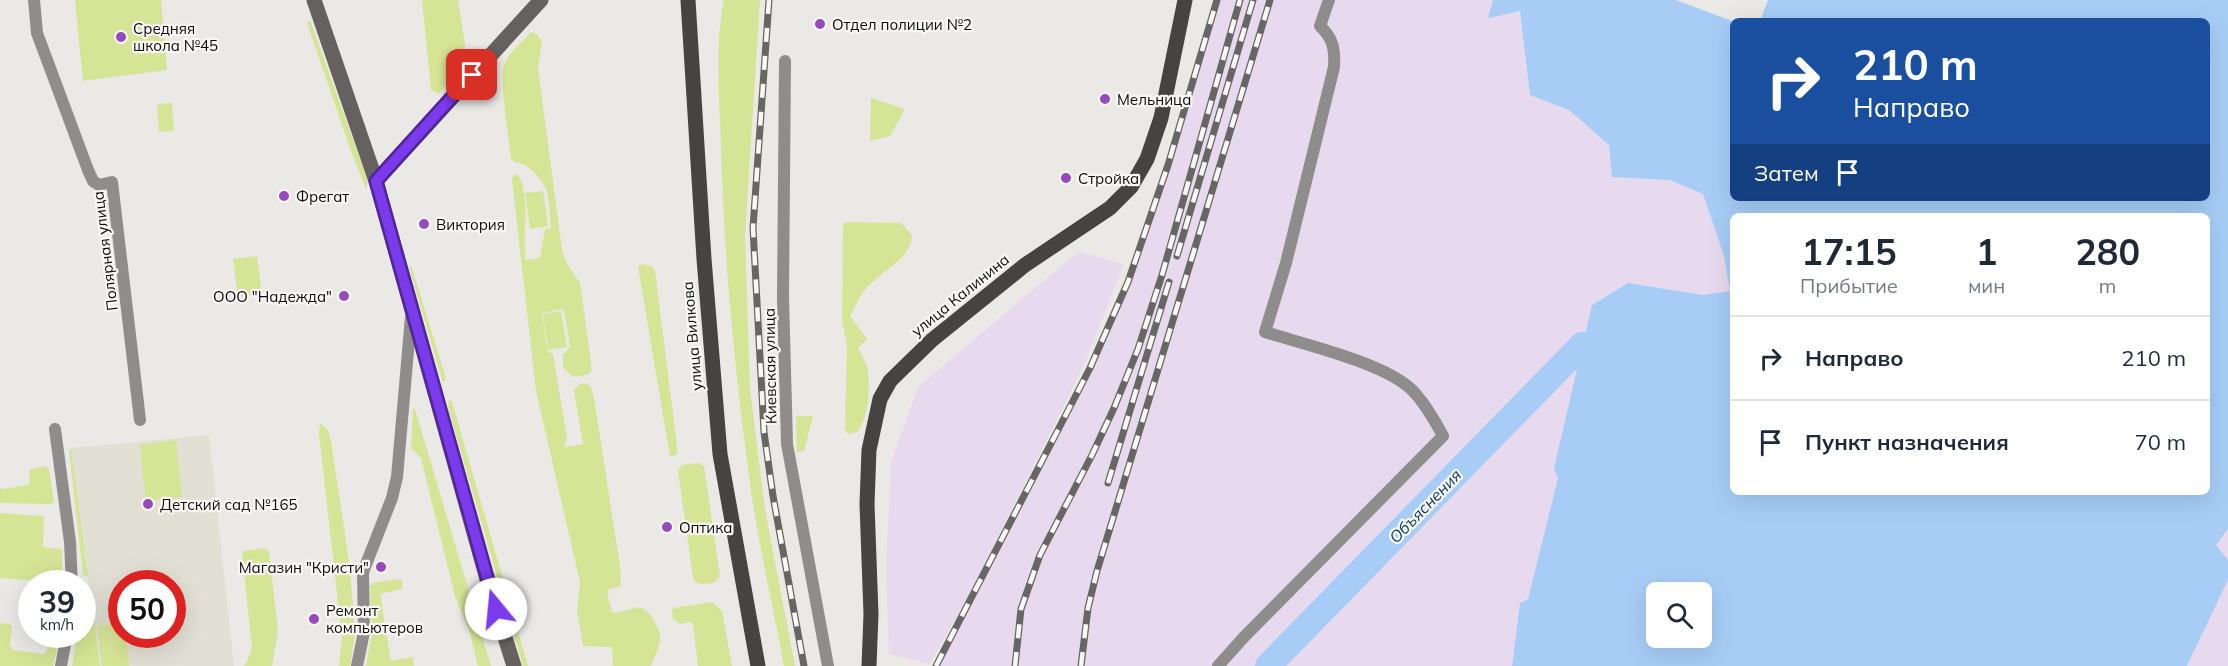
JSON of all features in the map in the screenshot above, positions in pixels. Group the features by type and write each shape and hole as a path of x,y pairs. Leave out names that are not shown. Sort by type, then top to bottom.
{"main road":[{"path":"314,0 376,181 490,590 514,666"},
{"path":"376,181 542,0"},
{"name":"улица Вилкова","path":"688,0 704,259 720,454 758,666"},
{"name":"улица Калинина","path":"869,666 871,614 867,504 868,461 873,422 880,399 890,381 932,340 1025,265 1110,208 1131,187 1147,159 1161,118 1185,0"}],"street":[{"name":"Полярная улица","path":"34,0 37,33 88,170 93,181 99,184 112,182 140,420"},
{"path":"1218,666 1443,436 1412,390 1390,374 1265,332 1286,264 1335,67 1335,50 1330,35 1320,26 1329,0"},
{"name":"Киевская улица","path":"785,61 783,297 787,444 828,666"},
{"path":"357,666 364,632 363,572 392,498 397,477 412,312"},
{"path":"55,429 70,542 71,570"},
{"path":"61,666 64,648"}],"shaded area":[{"path":"1217,0 1493,0 1489,17 1520,11 1530,95 1569,110 1609,145 1612,177 1670,180 1703,194 1724,256 1730,291 1703,295 1628,283 1592,305 1555,468 1558,478 1528,599 1520,603 1512,666 936,666 1090,368 1128,282 1168,165"},
{"path":"1080,252 1124,264 1084,365 970,594 929,664 889,654 886,567 891,463 918,387"},
{"name":"Детский сад №165","path":"209,435 234,666 100,666 96,636 96,570 87,570 71,448"},
{"path":"2228,530 2228,560 2216,545"},
{"path":"2228,580 2228,666 2187,666"}],"green space":[{"name":"Средняя школа №45","path":"75,0 161,0 167,70 83,81"},
{"path":"422,0 458,0 465,45 453,76 439,93 431,90"},
{"path":"724,0 760,0 745,236 750,389 765,510 795,666 784,666 761,552 735,359 722,191 718,55"},
{"path":"310,20 368,181 366,189 307,23"},
{"path":"531,32 537,34 542,41 538,68 562,250 567,264 580,283 592,370 589,374 574,377 563,368 563,355 570,347 564,310 542,313 547,350 553,355 567,438 564,447 583,444 574,390 580,384 586,383 591,387 594,398 620,566 621,586 609,589 607,592 612,612 640,607 658,627 660,638 651,666 613,666 612,647 583,646 577,611 580,582 536,391 513,175 517,174 524,191 526,260 540,258 545,229 551,228 548,198 544,184 537,175 511,158 503,96 503,72 506,60"},
{"path":"871,98 905,109 890,136 870,141"},
{"path":"172,103 174,131 159,132 157,104"},
{"path":"543,191 548,226 530,229 525,193"},
{"path":"848,222 901,223 912,235 911,244 901,259 870,284 850,316 867,339 858,348 867,366 869,391 861,426 857,432 848,434 845,430 847,344 842,320 843,224"},
{"path":"257,256 262,294 238,297 233,259"},
{"path":"642,264 651,266 655,271 677,446 677,454 670,457 638,267"},
{"path":"411,265 446,378 443,383 409,267"},
{"path":"561,311 567,347 548,350 543,314"},
{"path":"449,400 452,402 528,666 523,666 448,407"},
{"path":"413,407 491,666 478,666 469,630 455,596 421,458 411,448"},
{"path":"796,416 813,416 804,451 797,452"},
{"path":"320,423 328,430 331,441 350,568 355,634 350,666 339,666 342,638 319,433"},
{"path":"176,440 182,497 146,501 140,445"},
{"path":"71,448 87,570 83,570 69,451"},
{"path":"699,463 704,466 720,576 714,583 701,584 695,582 693,577 678,471 682,465"},
{"path":"44,466 49,469 54,500 52,504 0,503 0,487 2,489 29,485 29,470"},
{"path":"0,513 44,516 43,547 62,549 62,570 18,570 18,579 0,578"},
{"path":"265,548 269,552 278,631 272,666 244,666 252,647 242,554 244,551"},
{"path":"402,580 402,589 380,594 391,661 413,657 414,666 366,666 372,633 370,586 373,583"},
{"path":"712,602 722,611 732,666 698,666 693,624 690,622 680,624 673,619 672,610 674,608"},
{"path":"0,623 9,624 12,627 10,645 13,650 44,654 47,648 57,648 53,666 0,666"},
{"path":"108,625 108,648 127,648 129,666 102,666 97,626"},
{"path":"96,636 100,666 72,666 75,648 96,648"}],"water":[{"path":"1493,0 2228,0 2228,529 2216,545 2228,560 2228,580 2187,666 1512,666 1520,603 1528,599 1558,478 1554,468 1592,305 1628,283 1703,295 1730,291 1724,256 1703,194 1670,180 1612,177 1609,145 1569,110 1530,95 1520,11 1488,18"}],"pier":[{"path":"1676,0 1768,0 1761,18 1730,18 1730,20"}],"waterway":[{"name":"Объяснения","path":"1268,666 1582,345"}],"railway":[{"path":"769,0 753,228 764,432 773,496 804,666"},
{"path":"936,666 1090,368 1128,282 1168,165 1217,0"},
{"path":"1015,666 1021,609 1040,555 1092,455 1138,349 1162,275 1240,0"},
{"path":"1177,256 1253,0"},
{"path":"1081,666 1088,608 1097,571 1270,0"},
{"path":"1108,483 1169,282"}],"place":[{"name":"Отдел полиции №2","path":"820,24"},
{"name":"Средняя школа №45","path":"121,37"},
{"name":"Мельница","path":"1105,99"},
{"name":"Стройка","path":"1066,178"},
{"name":"Фрегат","path":"284,196"},
{"name":"Виктория","path":"424,224"},
{"name":"ООО \"Надежда\"","path":"344,296"},
{"name":"Детский сад №165","path":"148,504"},
{"name":"Оптика","path":"667,527"},
{"name":"Магазин \"Кристи\"","path":"381,567"},
{"name":"Ремонт компьютеров","path":"314,619"}],"route":[{"path":"472,75 376,181 496,609"}]}
